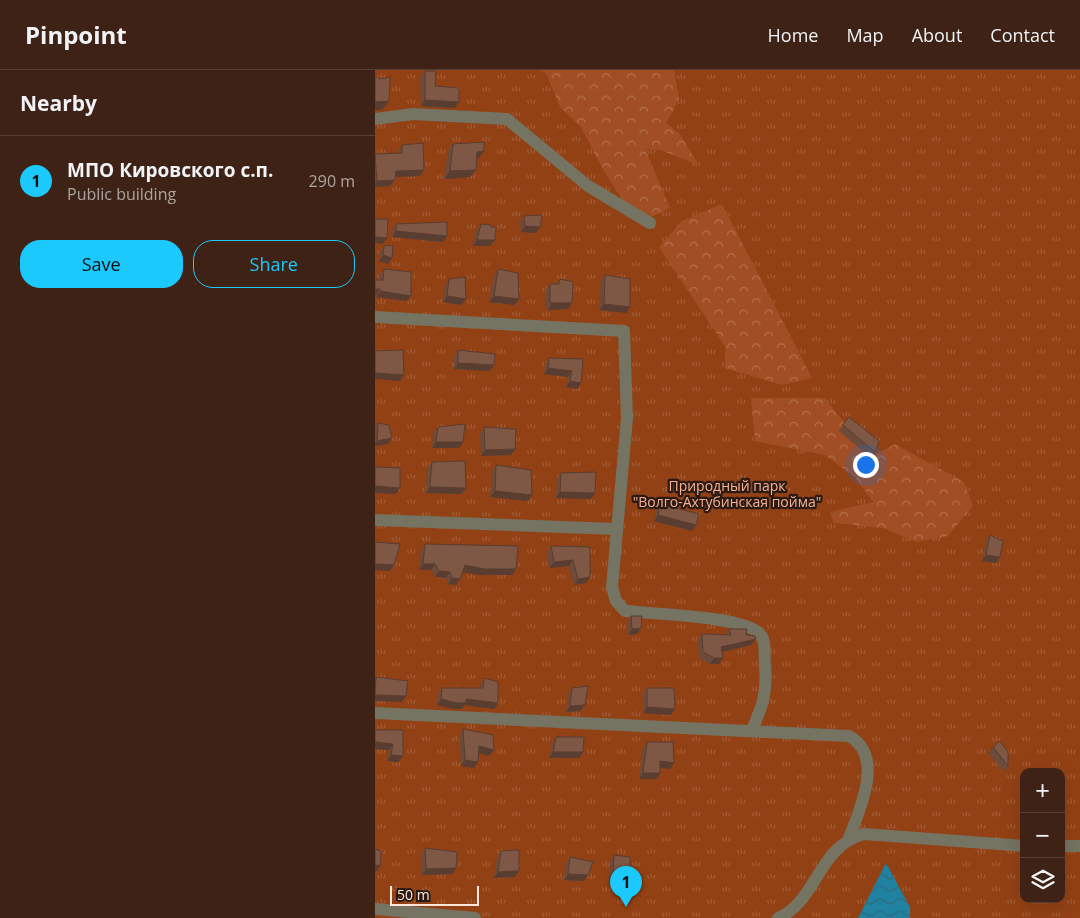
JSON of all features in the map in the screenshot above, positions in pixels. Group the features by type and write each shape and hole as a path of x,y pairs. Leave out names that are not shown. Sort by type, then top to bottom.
{"street":[{"path":"375,119 413,114 507,118 588,186 650,223"},
{"path":"375,317 624,331 627,418 612,587 616,601 625,611 713,619 754,628 763,637 766,690 764,704 752,730"},
{"path":"375,520 616,529"},
{"path":"375,713 849,736 860,742 865,752 868,778 849,838"},
{"path":"779,918 801,900 838,848 849,838 864,834 1020,846"},
{"path":"1065,846 1080,846"},
{"path":"375,909 475,918"}],"green space":[{"name":"Природный парк \"Волго-Ахтубинская пойма\"","path":"375,70 1080,70 1080,918 375,918"},
{"path":"539,70 674,70 679,100 666,123 679,133 699,165 660,150 645,149 670,208 651,217 629,210 605,173 581,127 560,107 546,73"},
{"path":"722,204 812,378 782,385 725,368 725,346 659,247 682,221"},
{"path":"751,398 825,398 871,457 895,444 964,482 973,506 948,536 916,542 883,528 834,523 830,512 873,502 855,477 825,455 755,441"}],"water":[{"path":"886,863 910,907 910,918 858,918"}],"building":[{"path":"425,71 436,71 435,86 459,88 459,102 425,100"},
{"path":"375,76 380,79 390,77 389,101 375,102"},
{"path":"484,142 484,151 477,152 476,170 450,171 453,144"},
{"path":"423,143 424,170 396,171 395,180 377,181 375,154 402,153 402,145"},
{"path":"542,215 540,227 525,226 524,216"},
{"path":"375,219 388,219 387,238 375,237"},
{"path":"447,222 447,236 396,231 396,224"},
{"path":"481,224 496,227 495,240 477,240"},
{"path":"393,245 392,258 383,255 384,246"},
{"path":"384,269 411,272 411,296 375,289 375,280 383,280"},
{"path":"498,269 518,273 519,299 494,296"},
{"path":"605,275 630,279 630,307 604,304"},
{"path":"465,277 466,299 447,296 449,279"},
{"path":"560,279 573,282 572,303 550,302 550,284 559,284"},
{"path":"403,350 404,375 375,373 375,351"},
{"path":"458,350 495,354 494,365 458,363"},
{"path":"549,358 583,359 581,383 570,381 572,371 548,368"},
{"path":"849,417 879,441 875,452 843,425"},
{"path":"378,423 389,425 392,438 377,441"},
{"path":"465,424 463,442 436,442 438,427"},
{"path":"484,427 516,429 515,449 485,450"},
{"path":"465,461 466,488 430,487 432,462"},
{"path":"496,465 531,470 532,495 495,491"},
{"path":"375,467 400,468 400,488 375,486"},
{"path":"596,472 595,493 560,492 561,473"},
{"path":"660,504 699,514 696,525 658,515"},
{"path":"990,535 1003,541 1000,557 986,555"},
{"path":"375,542 400,544 394,565 375,564"},
{"path":"425,544 518,546 516,569 484,569 465,565 460,579 452,578 450,572 439,571 435,564 423,564"},
{"path":"551,546 590,547 590,577 578,579 573,560 554,562"},
{"path":"631,616 642,616 641,628 632,629"},
{"path":"729,629 747,629 746,635 755,636 756,639 721,647 723,658 714,658 703,652 702,634 731,635"},
{"path":"376,677 408,681 406,696 375,695"},
{"path":"484,678 498,682 498,703 466,699 466,703 457,703 441,699 442,688 483,688"},
{"path":"588,686 585,705 570,706 572,688"},
{"path":"647,688 674,688 675,709 647,707"},
{"path":"463,729 493,735 494,750 479,746 478,762 465,760"},
{"path":"375,730 403,730 403,756 391,755 393,744 375,742"},
{"path":"556,737 584,737 583,752 553,752"},
{"path":"1000,741 1008,752 1008,766 993,747"},
{"path":"647,742 673,742 674,763 660,761 660,773 643,773"},
{"path":"425,848 457,852 456,868 426,869"},
{"path":"375,849 381,851 380,866 375,865"},
{"path":"519,850 519,871 498,872 501,851"},
{"path":"614,855 630,857 630,876 613,877"},
{"path":"570,857 593,862 588,875 568,874"}],"place":[{"name":"МПО Кировского с.п.","path":"626,907"}]}
